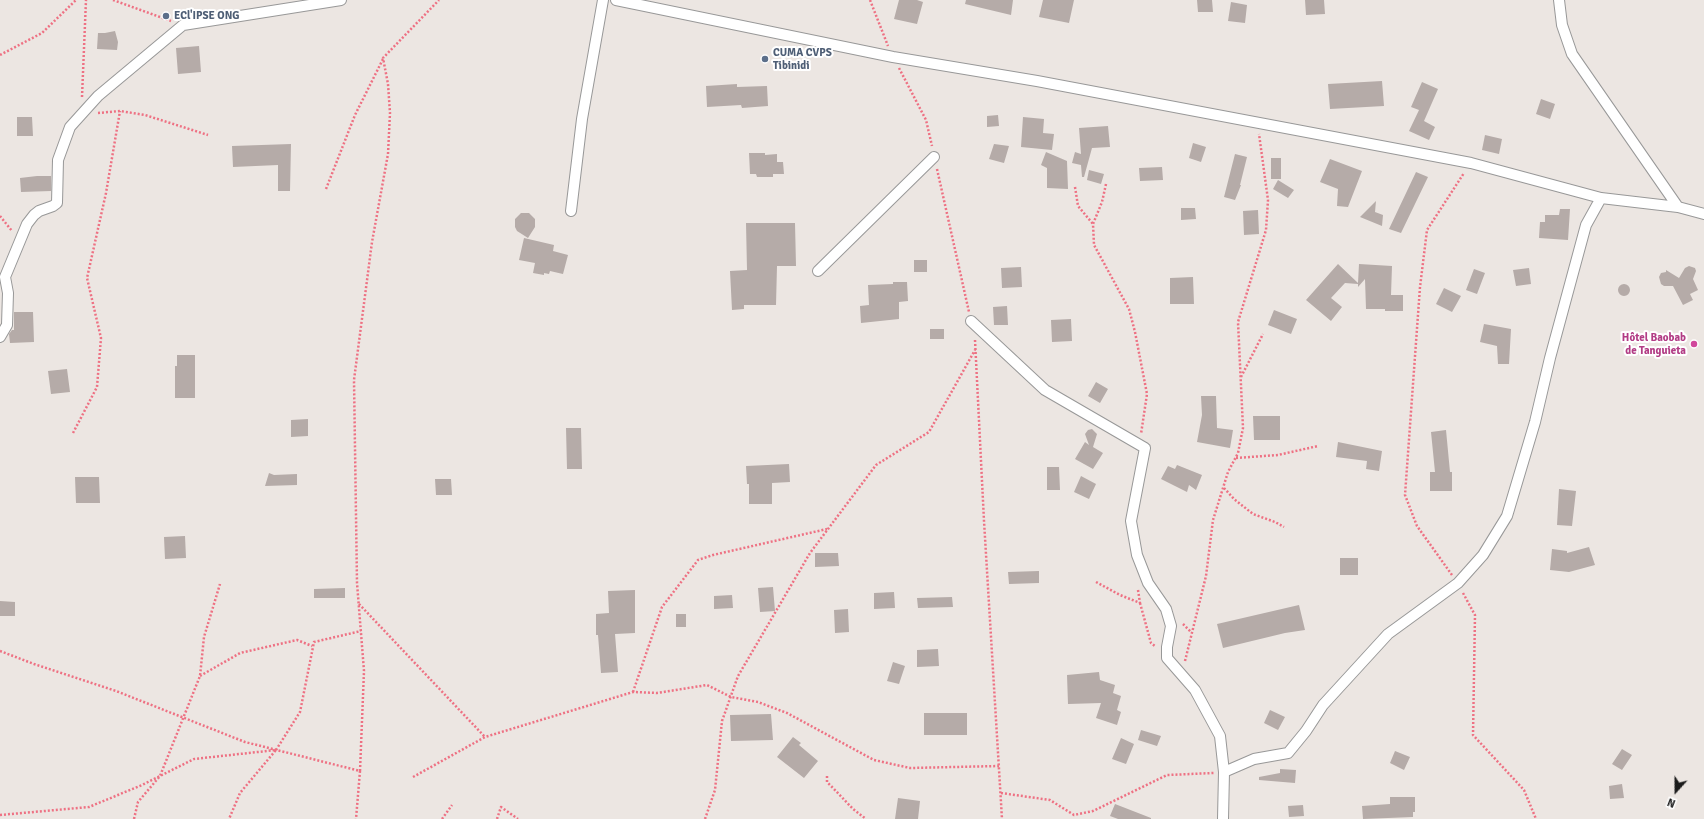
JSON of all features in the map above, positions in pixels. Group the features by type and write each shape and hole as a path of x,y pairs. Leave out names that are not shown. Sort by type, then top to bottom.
{"street":[{"path":"0,337 7,325 8,293 5,277 20,240 27,224 39,210 53,206 57,203 58,160 70,127 98,96 184,25 341,0"},
{"path":"571,211 582,119 604,0"},
{"path":"616,0 893,57 1037,80 1471,163 1601,198 1678,207 1704,214"},
{"path":"1559,0 1562,25 1572,54 1678,207"},
{"path":"818,271 934,157"},
{"path":"1224,772 1254,759 1288,753 1306,731 1323,705 1388,634 1458,583 1483,556 1507,516 1535,422 1586,225 1601,198"},
{"path":"971,321 1045,390 1145,448 1131,522 1137,555 1148,583 1166,609 1171,626 1167,647 1167,658 1195,690 1220,736 1224,772 1223,819"}],"path":[{"path":"0,56 42,33 76,0"},
{"path":"113,0 184,25"},
{"path":"326,189 355,115 383,58 439,0"},
{"path":"870,0 893,57 926,120 971,321 976,350 984,521 1002,819"},
{"path":"355,819 360,771 364,671 356,569 354,380 372,242 388,154 390,113 388,84 383,58"},
{"path":"73,433 97,387 101,338 86,278 106,194 120,111"},
{"path":"1182,675 1188,642 1206,576 1213,520 1228,472 1238,453 1243,428 1238,322 1266,230 1268,200 1257,122"},
{"path":"1471,163 1427,230 1420,287 1405,495 1418,526 1458,583 1475,615 1473,735 1524,790 1536,819"},
{"path":"1106,184 1102,202 1094,224 1094,244 1128,309 1136,332 1147,394 1139,444"},
{"path":"1075,187 1078,206 1094,224"},
{"path":"0,216 20,240"},
{"path":"1240,377 1263,334"},
{"path":"705,819 715,790 722,721 742,670 810,553 876,464 929,432 976,350"},
{"path":"1236,458 1278,455 1318,446"},
{"path":"1224,488 1234,499 1253,514 1275,522 1284,528"},
{"path":"633,692 662,607 698,560 713,555 828,529"},
{"path":"1096,582 1120,595 1140,603"},
{"path":"134,819 138,802 160,776 200,676 204,637 220,584"},
{"path":"1138,589 1140,603 1151,643 1167,658"},
{"path":"358,603 485,737"},
{"path":"229,819 240,793 276,750 300,712 314,642 361,631"},
{"path":"200,676 240,653 297,640 312,646"},
{"path":"0,651 34,664 116,691 245,742 360,771"},
{"path":"413,777 485,737 633,692 657,693 706,685 731,697 758,702 787,713 874,760 910,768 999,766"},
{"path":"0,815 90,807 194,759 276,750"},
{"path":"1001,793 1050,800 1074,815 1093,811 1167,775 1224,772"},
{"path":"827,776 827,782 853,809 866,819"},
{"path":"442,819 452,805"},
{"path":"497,819 501,808 518,819"}],"building":[{"path":"899,0 917,0 923,2 917,24 894,19"},
{"path":"966,0 1013,0 1011,15 965,4"},
{"path":"1043,0 1074,0 1069,23 1039,17"},
{"path":"1197,0 1212,0 1213,12 1198,12"},
{"path":"1305,0 1324,0 1325,14 1306,15"},
{"path":"1231,2 1247,5 1245,23 1228,21"},
{"path":"115,31 118,42 117,50 97,49 98,33"},
{"path":"199,46 201,72 178,74 176,48"},
{"path":"1382,81 1384,106 1330,109 1328,84"},
{"path":"1422,82 1438,89 1424,121 1435,127 1429,140 1409,131 1419,110 1411,107"},
{"path":"737,84 737,87 767,86 768,106 742,108 741,105 707,107 706,86"},
{"path":"1541,99 1555,104 1550,119 1536,114"},
{"path":"998,115 999,126 987,127 987,116"},
{"path":"17,117 32,117 33,136 17,136"},
{"path":"1023,117 1044,119 1043,133 1054,134 1052,150 1021,147"},
{"path":"1108,126 1110,147 1092,148 1084,177 1082,177 1081,165 1072,163 1075,152 1081,154 1079,128"},
{"path":"1485,135 1502,139 1499,154 1482,150"},
{"path":"1193,143 1206,147 1201,162 1189,158"},
{"path":"291,144 290,191 278,191 278,165 233,167 232,146"},
{"path":"994,144 1009,146 1004,163 989,159"},
{"path":"1046,152 1067,161 1068,189 1047,188 1047,168 1041,165"},
{"path":"749,153 765,153 765,155 777,154 777,162 783,162 784,174 773,174 773,177 757,177 756,174 750,174"},
{"path":"1235,154 1247,157 1241,185 1235,200 1224,197"},
{"path":"1271,158 1281,158 1281,179 1271,179"},
{"path":"1330,159 1362,171 1348,207 1337,206 1338,189 1320,182"},
{"path":"1162,167 1163,180 1140,181 1139,168"},
{"path":"1089,170 1104,174 1101,184 1087,180"},
{"path":"1416,172 1428,177 1401,233 1389,229"},
{"path":"51,176 51,191 21,192 20,178"},
{"path":"1278,180 1294,190 1288,198 1273,189"},
{"path":"1376,201 1375,212 1383,215 1382,226 1360,217"},
{"path":"1181,208 1195,208 1196,219 1181,220"},
{"path":"1560,209 1570,209 1568,240 1539,238 1540,222 1545,222 1545,215 1559,215"},
{"path":"1258,210 1259,234 1244,235 1243,211"},
{"path":"521,213 529,213 535,219 535,227 528,238 517,231 515,227 515,219"},
{"path":"746,223 795,223 796,266 777,266 776,305 744,305 744,309 732,310 730,271 747,270"},
{"path":"524,238 554,245 553,251 568,255 563,274 550,271 549,274 544,273 544,275 533,273 535,263 519,260"},
{"path":"914,260 927,260 927,272 914,272"},
{"path":"1338,264 1358,283 1359,264 1392,266 1391,295 1403,295 1403,311 1366,309 1365,279 1358,287 1358,284 1345,283 1331,298 1342,307 1331,321 1306,300"},
{"path":"1689,266 1695,268 1696,271 1693,279 1698,290 1690,294 1693,300 1683,305 1673,286 1664,286 1661,284 1659,277 1661,273 1666,272 1666,270 1679,278 1685,268"},
{"path":"1021,267 1022,287 1002,288 1001,268"},
{"path":"1529,268 1531,284 1516,286 1513,270"},
{"path":"1474,269 1485,273 1477,294 1466,290"},
{"path":"1193,277 1194,304 1170,304 1170,278"},
{"path":"893,282 907,282 908,301 899,302 899,319 861,323 860,306 869,305 868,285 893,284"},
{"path":"1624,284 1628,286 1630,290 1628,294 1624,296 1620,294 1618,290 1620,286"},
{"path":"1444,288 1461,296 1452,312 1436,304"},
{"path":"1007,306 1008,325 994,325 993,307"},
{"path":"1274,310 1297,319 1291,334 1268,325"},
{"path":"14,312 33,312 34,342 10,343 9,334 12,330 14,330"},
{"path":"1071,319 1072,341 1052,342 1051,320"},
{"path":"1484,324 1511,329 1509,364 1498,364 1497,346 1480,342"},
{"path":"930,329 944,329 944,339 930,339"},
{"path":"177,355 195,355 195,398 175,398 175,366 177,366"},
{"path":"67,369 70,392 51,394 48,371"},
{"path":"1096,382 1108,389 1100,403 1088,396"},
{"path":"1201,396 1216,396 1217,428 1233,430 1230,448 1197,442 1202,415"},
{"path":"1253,416 1280,416 1280,440 1254,440"},
{"path":"308,419 308,436 291,437 291,420"},
{"path":"566,428 581,428 582,469 567,469"},
{"path":"1092,429 1097,434 1093,447 1103,453 1093,469 1075,459 1085,442 1089,445 1085,434 1088,430"},
{"path":"1446,430 1450,472 1452,472 1452,491 1430,491 1430,472 1435,472 1431,432"},
{"path":"1338,442 1382,451 1379,471 1366,469 1367,461 1336,457"},
{"path":"789,464 790,482 772,483 772,504 749,504 749,484 747,484 746,466"},
{"path":"1177,465 1202,475 1196,490 1189,485 1187,492 1161,479 1168,466 1175,469"},
{"path":"1047,467 1059,467 1060,490 1047,490"},
{"path":"269,473 274,475 297,474 297,485 265,486"},
{"path":"1081,476 1096,484 1089,499 1074,492"},
{"path":"75,477 99,477 100,503 76,503"},
{"path":"435,479 451,479 452,495 436,495"},
{"path":"1559,489 1576,491 1572,526 1557,525"},
{"path":"185,536 186,558 165,559 164,537"},
{"path":"1589,547 1595,565 1569,572 1550,570 1552,549 1567,551 1567,553"},
{"path":"815,553 838,553 839,566 815,567"},
{"path":"1340,558 1358,558 1358,575 1340,575"},
{"path":"1039,571 1039,583 1009,584 1008,572"},
{"path":"773,587 775,611 760,612 758,588"},
{"path":"345,588 345,598 314,598 314,589"},
{"path":"635,590 635,633 615,634 618,672 601,673 598,635 596,635 596,614 609,613 608,591"},
{"path":"894,592 895,608 874,609 874,593"},
{"path":"732,595 733,608 714,609 714,596"},
{"path":"952,597 953,607 918,608 917,598"},
{"path":"0,601 15,602 15,616 0,616"},
{"path":"1299,605 1305,630 1285,633 1223,648 1217,624"},
{"path":"848,609 849,632 835,633 834,610"},
{"path":"676,614 686,614 686,627 676,627"},
{"path":"938,649 939,666 917,667 917,650"},
{"path":"893,662 905,666 899,684 887,681"},
{"path":"1099,672 1100,680 1115,685 1113,693 1121,696 1117,710 1121,712 1117,725 1096,718 1101,703 1068,704 1067,675"},
{"path":"1270,710 1285,717 1278,730 1264,723"},
{"path":"924,713 967,713 967,735 924,735"},
{"path":"771,714 773,740 731,741 730,715"},
{"path":"1141,730 1161,736 1157,746 1138,740"},
{"path":"793,737 801,743 799,745 818,761 804,778 777,757"},
{"path":"1121,738 1134,744 1126,764 1112,759"},
{"path":"1622,749 1632,755 1622,770 1612,764"},
{"path":"1395,751 1410,757 1404,770 1390,763"},
{"path":"1280,769 1296,770 1295,783 1259,780 1259,777 1280,773"},
{"path":"1622,784 1624,798 1610,799 1609,786"},
{"path":"1390,797 1415,797 1415,812 1413,812 1413,817 1363,819 1362,806 1390,804"},
{"path":"898,798 920,801 918,819 895,819"},
{"path":"1115,804 1151,819 1118,819 1110,816"},
{"path":"1303,805 1304,816 1289,817 1288,806"}],"place":[{"name":"ECl'IPSE ONG","path":"166,16"},
{"name":"CUMA CVPS Tibinidi","path":"765,59"},
{"name":"Hôtel Baobab de Tanguieta","path":"1694,344"}]}
